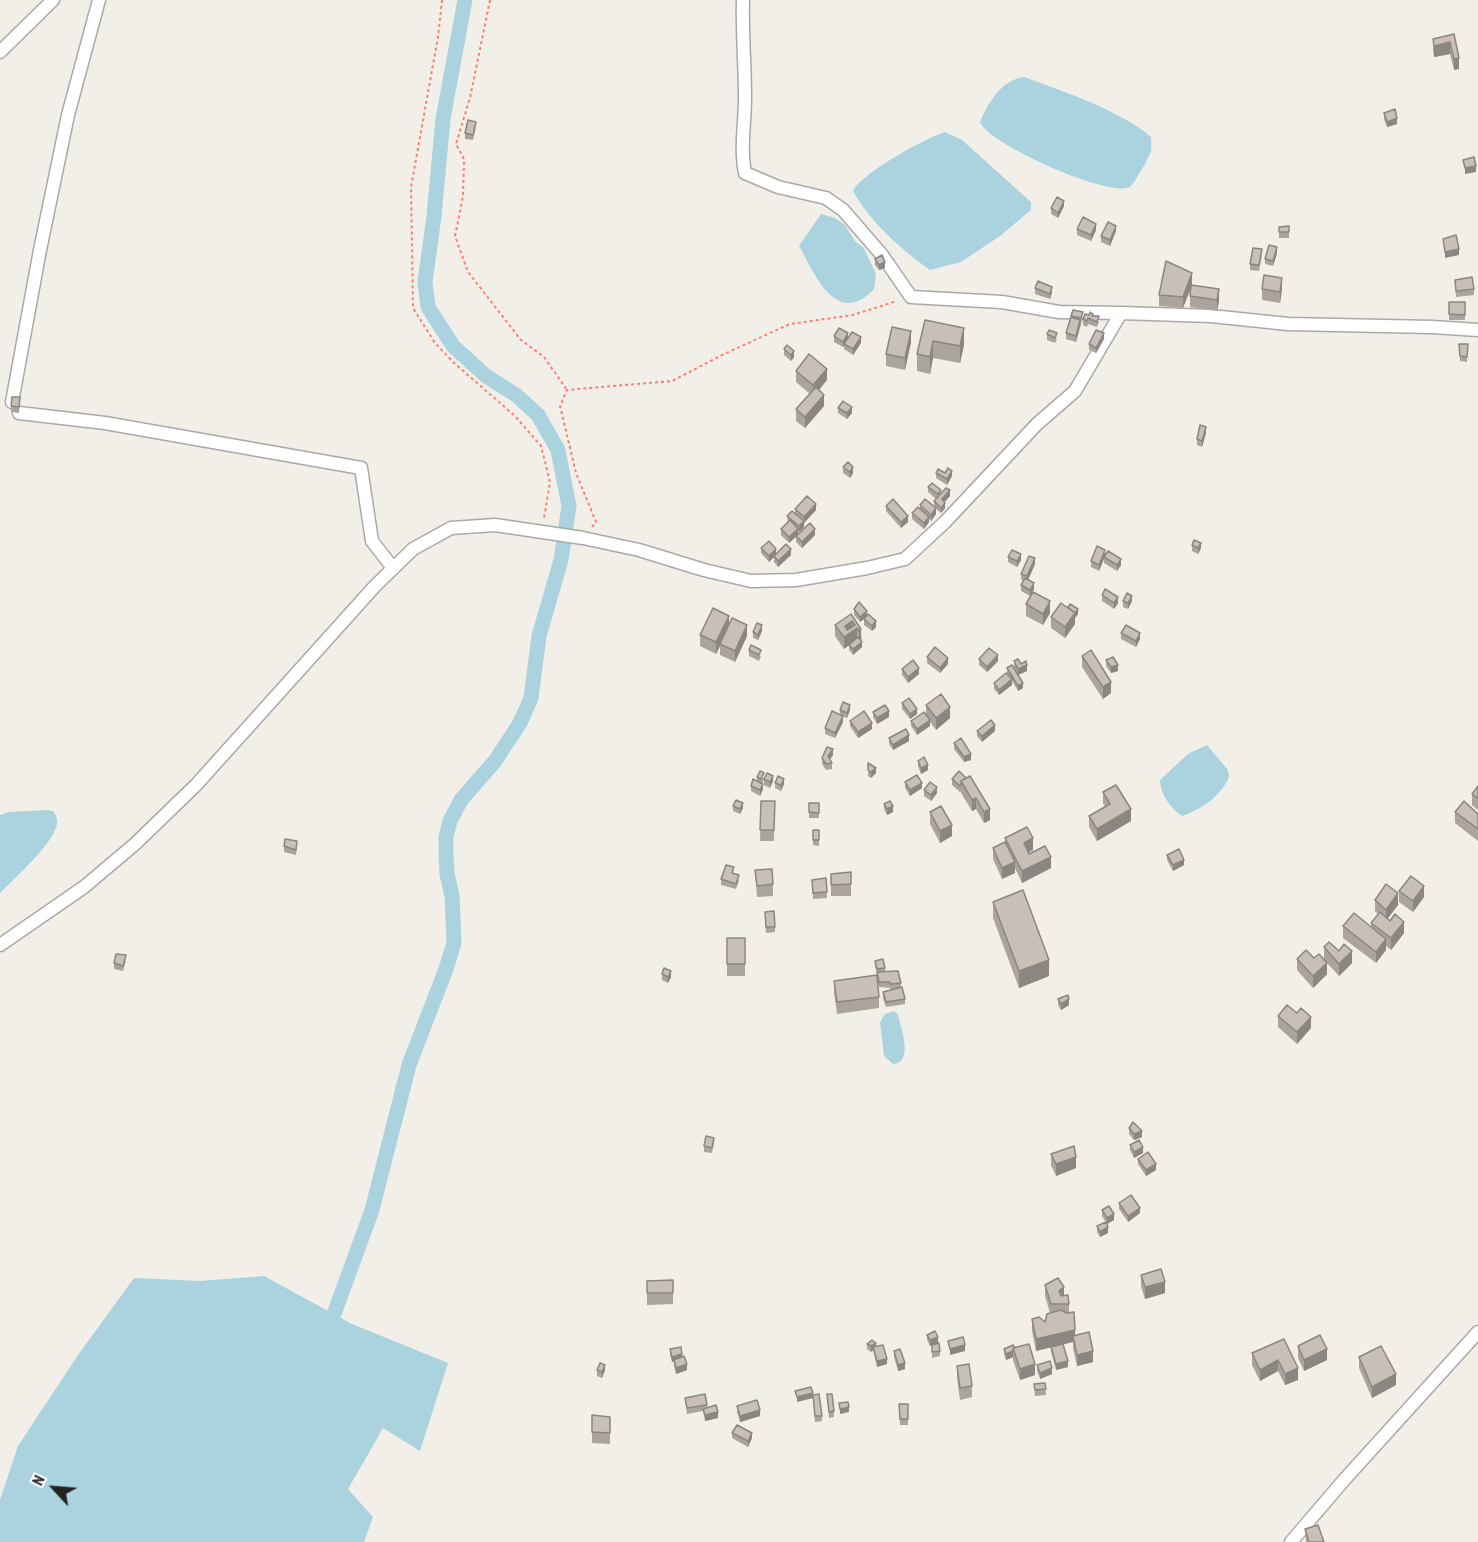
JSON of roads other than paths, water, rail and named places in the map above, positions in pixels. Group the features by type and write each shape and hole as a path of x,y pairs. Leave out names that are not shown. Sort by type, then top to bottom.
{"street":[{"path":"0,52 53,0"},
{"path":"99,0 68,115 40,250 16,407 361,468 372,541 393,568"},
{"path":"743,0 745,97 742,156 745,172 778,187 826,198 843,210 882,255 911,297 1002,302 1059,312 1211,316 1288,324 1478,330"},
{"path":"0,945 84,887 135,844 196,784 353,609 413,549 451,528 495,525 583,538 639,550 704,570 751,581 796,580 905,559 945,522 1038,424 1075,391 1121,313"},
{"path":"1290,1542 1478,1332"}],"water":[{"path":"1024,77 1108,110 1151,137 1150,154 1130,187 1099,185 1075,177 1025,155 988,132 980,122 991,100 1009,83"},
{"path":"945,132 962,140 1031,202 1031,210 1000,236 961,262 930,270 887,235 853,191 868,175 881,166 909,149"},
{"path":"821,214 835,218 845,225 855,241 864,248 876,274 874,289 861,300 848,303 828,293 799,246"},
{"path":"1207,745 1228,770 1229,777 1221,791 1210,801 1182,816 1167,800 1160,780 1188,754"},
{"path":"53,811 57,819 49,841 0,893 0,815 9,812"},
{"path":"894,1011 898,1015 905,1051 903,1058 893,1064 884,1056 880,1022 885,1014"},
{"path":"264,1276 352,1324 448,1363 420,1451 383,1428 348,1489 373,1517 364,1542 0,1542 0,1500 18,1446 78,1355 134,1278 200,1281"}],"waterway":[{"path":"327,1333 372,1210 409,1065 454,943 452,896 446,855 446,837 450,821 461,800 495,761 520,723 531,698 539,636 561,560 569,506 558,450 538,415 516,395 486,376 453,346 428,307 425,282 443,119 465,0"}]}
